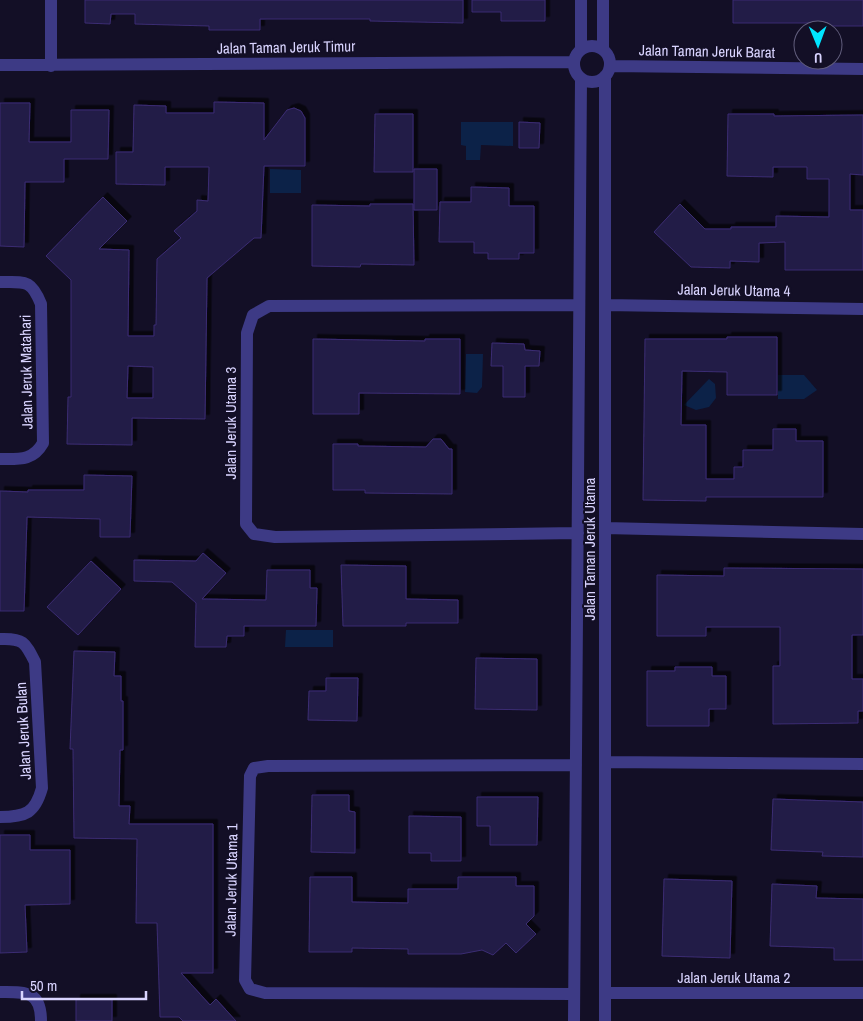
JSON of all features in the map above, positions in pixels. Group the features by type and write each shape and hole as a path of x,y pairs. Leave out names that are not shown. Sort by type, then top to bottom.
{"street":[{"path":"51,0 51,66"},
{"path":"581,0 581,49"},
{"path":"603,0 603,49"},
{"path":"588,46 596,46 603,49 607,54 608,71 600,80 594,82 581,79 576,74 573,62 581,49 588,46"},
{"name":"Jalan Taman Jeruk Timur","path":"0,65 573,62"},
{"name":"Jalan Taman Jeruk Barat","path":"608,71 863,69"},
{"name":"Jalan Taman Jeruk Utama","path":"605,1021 605,304 608,71"},
{"name":"Jalan Taman Jeruk Utama","path":"574,1021 581,79"},
{"name":"Jalan Jeruk Matahari","path":"0,282 25,282 35,290 41,304 43,443 32,456 18,459 0,459"},
{"name":"Jalan Jeruk Utama 4","path":"605,304 863,309"},
{"name":"Jalan Jeruk Utama 3","path":"578,534 274,537 254,534 246,524 247,333 253,315 269,306 579,305"},
{"path":"605,528 863,534"},
{"name":"Jalan Jeruk Bulan","path":"0,638 18,639 26,644 35,662 42,788 38,800 28,813 13,817 0,817"},
{"path":"605,762 863,764"},
{"name":"Jalan Jeruk Utama 1","path":"574,994 265,993 250,989 245,980 250,776 254,768 268,766 576,766"},
{"path":"0,992 22,992 32,995 41,1008 41,1021"},
{"name":"Jalan Jeruk Utama 2","path":"605,992 863,993"}],"water":[{"path":"461,122 513,122 513,146 481,145 480,160 466,160 466,146 461,145"},
{"path":"270,169 301,170 301,193 270,193"},
{"path":"466,354 483,354 482,387 477,393 465,392"},
{"path":"778,375 804,375 817,390 804,399 778,399"},
{"path":"709,379 715,384 716,398 709,407 696,410 684,405"},
{"path":"286,630 333,630 333,647 285,647"}],"building":[{"path":"85,0 463,0 463,23 370,21 370,19 260,19 260,30 209,30 209,26 135,24 135,14 111,14 110,24 85,23"},
{"path":"472,0 545,0 545,21 501,21 501,12 472,12"},
{"path":"733,0 863,0 863,26 843,26 843,20 793,20 793,23 733,23"},
{"path":"214,102 264,103 264,140 287,110 294,108 301,111 305,118 305,166 264,166 261,238 254,238 207,278 205,419 132,418 132,445 67,444 68,397 71,397 71,280 46,256 103,197 127,221 99,249 129,250 128,336 154,336 154,325 156,325 157,259 181,238 174,231 197,211 197,200 208,201 209,167 165,167 165,185 116,184 116,152 133,152 134,105 166,106 166,113 214,113","holes":["128,366 153,367 153,398 127,398"]},
{"path":"0,103 30,103 29,142 71,142 71,110 109,110 108,159 64,159 64,182 25,182 24,247 0,246"},
{"path":"375,114 413,114 413,172 374,172"},
{"path":"728,114 774,114 774,116 863,115 863,175 850,174 850,210 863,210 863,270 785,270 785,242 759,243 759,262 730,261 730,268 691,267 654,232 680,204 705,229 776,227 776,216 829,217 829,179 807,179 807,167 773,167 773,177 727,176"},
{"path":"519,122 540,123 539,148 519,148"},
{"path":"414,169 437,169 437,210 414,210"},
{"path":"471,187 509,188 509,206 534,206 534,253 519,253 519,259 488,259 488,253 474,253 474,242 439,242 440,202 471,202"},
{"path":"370,204 413,204 414,265 361,264 360,267 312,266 312,205 370,206"},
{"path":"727,337 777,337 777,395 727,395 727,372 682,371 681,425 706,425 706,479 734,479 734,467 743,467 743,450 773,450 773,429 796,429 796,441 823,441 823,497 706,497 706,501 643,500 645,339 727,339"},
{"path":"313,339 425,341 425,339 460,339 460,394 359,393 359,414 313,414"},
{"path":"492,343 524,344 525,350 540,351 539,366 525,366 525,397 503,397 503,366 491,366"},
{"path":"433,439 441,439 449,449 452,449 452,494 365,493 365,490 333,490 333,444 426,447"},
{"path":"84,475 132,476 130,537 100,537 100,519 27,517 24,611 0,611 0,491 84,490"},
{"path":"203,553 226,573 202,599 266,600 267,570 310,570 310,588 317,588 316,626 244,626 244,636 227,636 226,647 195,647 196,603 172,582 134,581 134,560 196,561"},
{"path":"91,561 121,589 78,635 47,607"},
{"path":"341,565 406,566 406,599 458,600 458,623 406,623 406,626 343,626"},
{"path":"724,568 863,569 863,635 852,635 852,679 863,679 863,711 858,711 858,723 773,724 773,666 780,666 780,627 706,627 706,636 657,636 657,575 724,576"},
{"path":"74,651 115,652 114,676 121,676 121,701 123,701 123,750 120,750 119,806 130,806 129,824 213,824 213,973 181,973 210,1005 216,999 236,1021 183,1021 179,1017 160,1017 157,923 136,923 137,839 74,838 73,749 70,749"},
{"path":"476,658 537,659 537,710 475,709"},
{"path":"675,667 712,667 712,676 726,676 726,709 709,709 709,726 647,726 647,671 675,671"},
{"path":"326,678 358,678 357,721 308,720 309,691 326,691"},
{"path":"312,795 349,795 349,811 355,812 355,853 311,852"},
{"path":"477,797 538,797 537,845 490,845 490,826 477,826"},
{"path":"773,799 863,802 863,857 822,856 823,852 771,850"},
{"path":"409,816 461,817 461,861 431,861 431,853 409,853"},
{"path":"0,835 30,835 30,850 70,850 70,904 25,905 27,952 0,953"},
{"path":"310,877 352,877 352,902 408,903 408,889 458,889 458,877 516,877 516,886 534,886 534,916 526,924 536,934 516,953 506,943 493,955 482,950 461,954 408,954 408,949 352,948 352,952 309,952"},
{"path":"664,879 732,881 730,958 662,956"},
{"path":"772,884 817,886 816,898 863,899 863,960 834,960 834,948 770,946"},
{"path":"76,999 112,999 112,1021 76,1021"}]}
